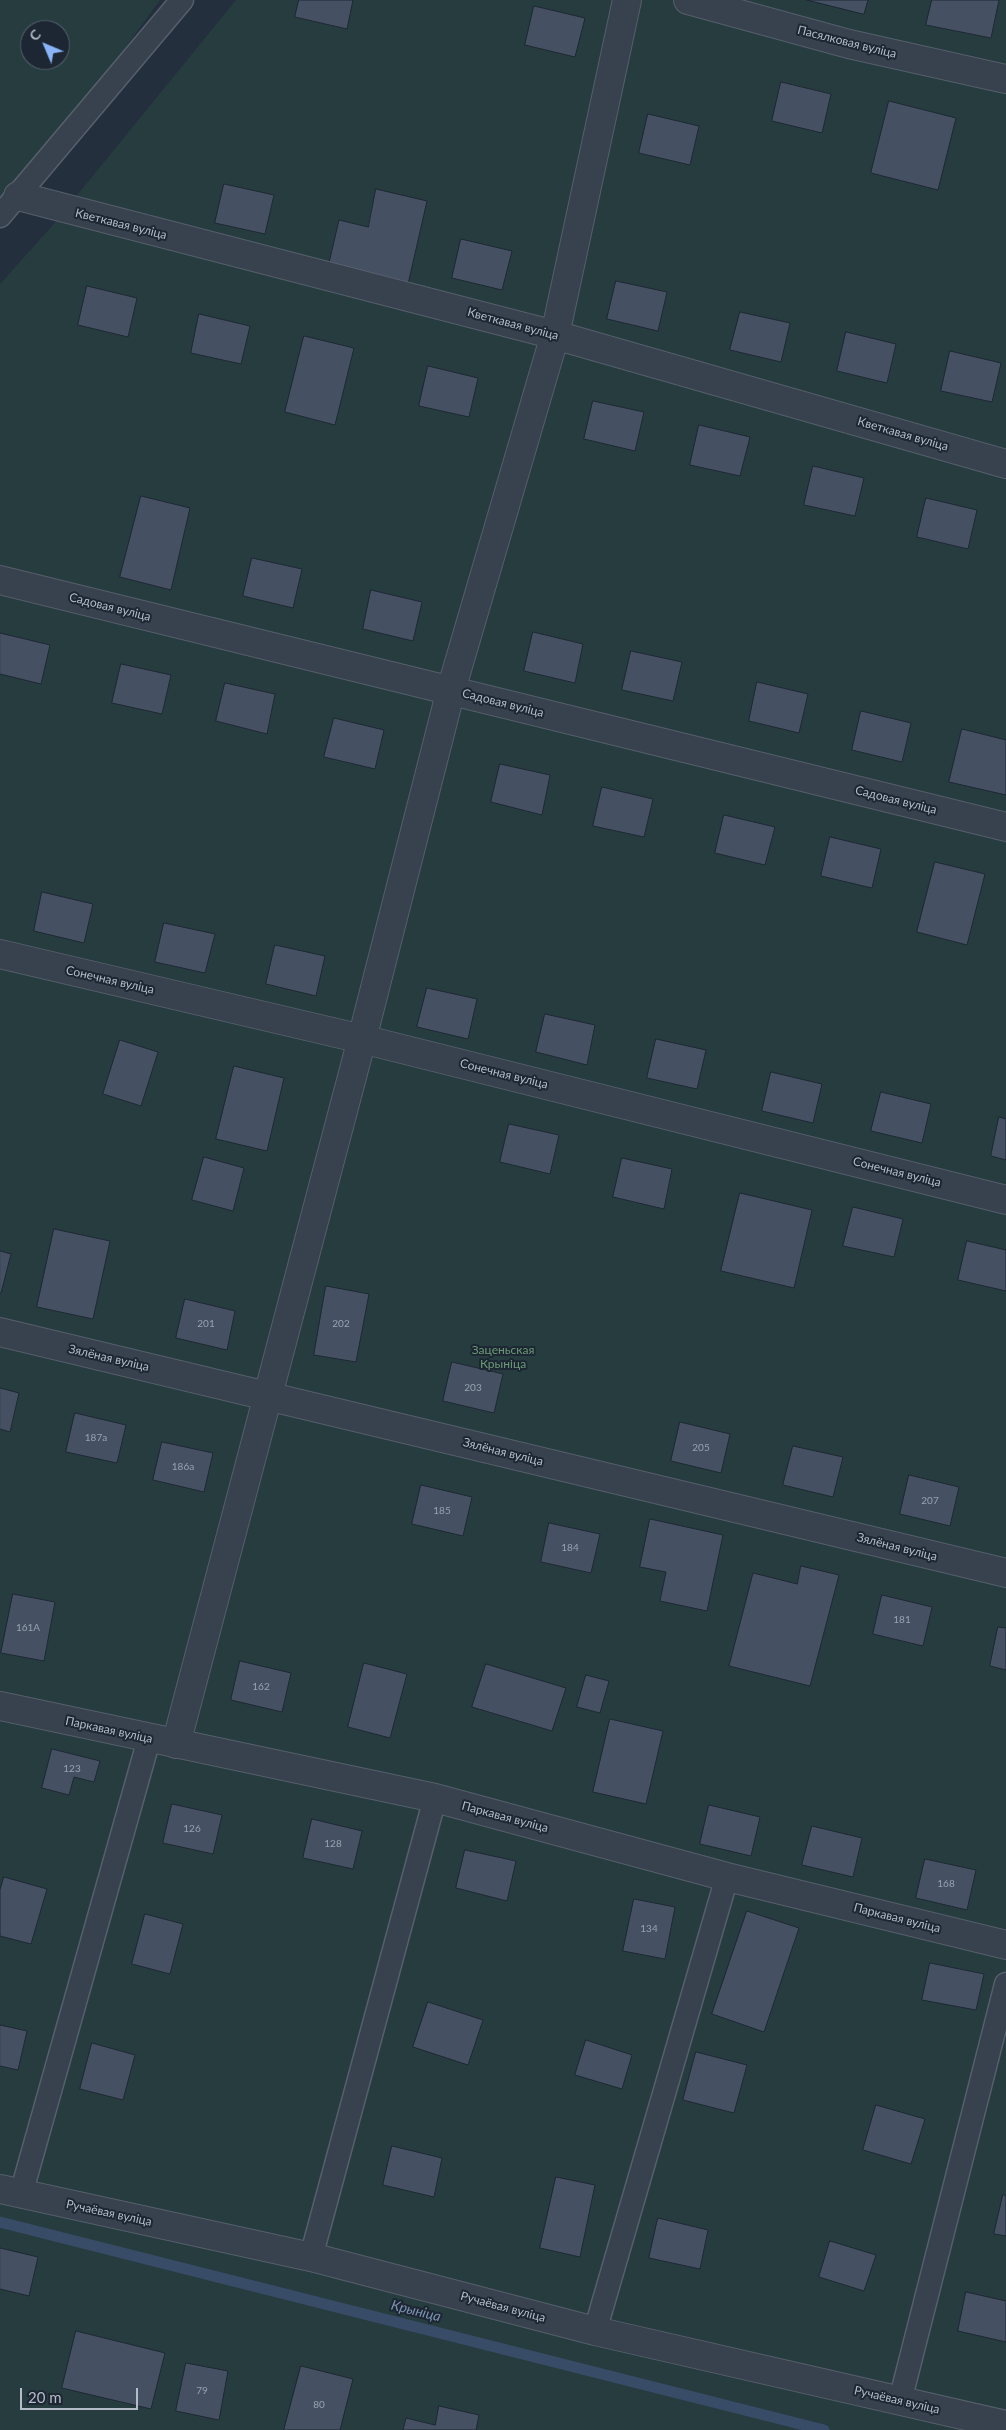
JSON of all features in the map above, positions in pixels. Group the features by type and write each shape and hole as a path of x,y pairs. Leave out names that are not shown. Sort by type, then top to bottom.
{"street":[{"path":"176,1744 362,1039 451,690 555,335 627,0"},
{"name":"Пасялковая вуліца","path":"688,0 849,44 1006,79"},
{"name":"Кветкавая вуліца","path":"18,196 555,335 1006,464"},
{"name":"Садовая вуліца","path":"0,580 1006,827"},
{"name":"Сонечная вуліца","path":"0,954 362,1039 1006,1200"},
{"name":"Зялёная вуліца","path":"0,1332 1006,1573"},
{"name":"Паркавая вуліца","path":"0,1706 148,1739 435,1798 727,1877 1006,1945"},
{"name":"Ручаёвая вуліца","path":"11,2192 311,2257 595,2331 1006,2425"}],"lane":[{"path":"0,216 182,0"},
{"path":"11,2192 148,1739"},
{"path":"311,2257 435,1798"},
{"path":"595,2331 727,1877"},
{"path":"900,2401 1006,1984"}],"green space":[{"path":"0,0 160,0 18,196 0,216"},
{"name":"Заценьская Крыніца","path":"236,0 1006,0 1006,2430 0,2430 0,284 52,226"}],"building":[{"path":"299,0 353,0 347,29 295,17"},
{"path":"807,0 868,0 864,14"},
{"path":"932,0 999,0 991,38 926,25"},
{"path":"534,6 585,18 575,57 525,45"},
{"path":"781,82 831,94 822,133 772,121"},
{"path":"889,101 956,118 938,190 871,173"},
{"path":"648,114 699,126 690,165 639,153"},
{"path":"224,184 274,195 265,234 215,223"},
{"path":"376,189 427,201 406,293 329,263 339,220 368,227"},
{"path":"461,239 512,251 502,290 452,278"},
{"path":"616,281 667,292 658,331 607,319"},
{"path":"87,286 137,298 128,337 78,325"},
{"path":"740,312 790,323 781,362 730,350"},
{"path":"199,314 250,326 241,364 191,353"},
{"path":"846,332 896,344 887,383 837,371"},
{"path":"304,336 354,348 335,425 285,412"},
{"path":"950,351 1001,363 992,402 941,391"},
{"path":"428,366 478,378 469,417 419,406"},
{"path":"593,401 644,412 635,451 584,439"},
{"path":"699,425 750,437 740,476 690,465"},
{"path":"813,466 864,478 855,516 804,505"},
{"path":"141,496 190,508 171,590 120,577"},
{"path":"926,498 977,510 968,549 917,537"},
{"path":"252,558 302,569 293,608 243,596"},
{"path":"371,590 422,602 413,641 363,629"},
{"path":"533,632 583,644 575,683 524,671"},
{"path":"0,633 50,645 41,684 0,674"},
{"path":"631,651 682,662 673,701 622,690"},
{"path":"121,664 171,675 162,714 112,703"},
{"path":"757,682 808,694 799,733 749,721"},
{"path":"225,683 275,694 267,734 216,721"},
{"path":"861,711 911,723 902,762 852,750"},
{"path":"334,718 384,730 375,769 324,757"},
{"path":"962,729 1006,740 1006,795 949,782"},
{"path":"500,764 550,775 542,815 491,802"},
{"path":"602,787 653,799 644,837 593,826"},
{"path":"724,815 775,827 765,865 715,853"},
{"path":"830,837 881,849 872,888 821,876"},
{"path":"935,862 985,874 967,945 917,932"},
{"path":"42,892 93,904 84,943 34,931"},
{"path":"164,923 215,934 205,973 155,962"},
{"path":"275,945 325,956 316,996 266,984"},
{"path":"427,988 477,999 468,1039 417,1027"},
{"path":"545,1014 595,1025 587,1065 536,1052"},
{"path":"656,1039 706,1050 697,1089 647,1078"},
{"path":"120,1040 158,1052 141,1106 103,1094"},
{"path":"234,1066 284,1078 267,1151 216,1139"},
{"path":"771,1072 822,1084 813,1123 762,1111"},
{"path":"881,1092 931,1104 922,1143 871,1131"},
{"path":"999,1117 1006,1119 1006,1160 991,1156"},
{"path":"509,1124 559,1135 550,1174 500,1162"},
{"path":"204,1157 244,1168 233,1211 192,1200"},
{"path":"622,1158 672,1169 664,1209 613,1197"},
{"path":"740,1193 812,1210 794,1288 721,1271"},
{"path":"853,1207 903,1219 894,1257 843,1246"},
{"path":"54,1229 110,1241 93,1319 37,1307"},
{"path":"967,1241 1006,1250 1006,1291 958,1280"},
{"path":"0,1251 11,1254 1,1293 0,1293"},
{"path":"326,1286 369,1294 356,1362 314,1355"},
{"path":"185,1299 235,1311 227,1350 176,1338"},
{"path":"452,1362 503,1374 494,1413 443,1401"},
{"path":"0,1388 19,1393 10,1432 0,1429"},
{"path":"75,1413 126,1425 117,1463 66,1452"},
{"path":"680,1422 730,1434 721,1473 671,1461"},
{"path":"162,1442 213,1453 204,1492 153,1480"},
{"path":"793,1446 843,1457 833,1497 783,1485"},
{"path":"909,1475 959,1487 950,1526 900,1514"},
{"path":"421,1485 472,1497 463,1536 412,1524"},
{"path":"650,1519 723,1535 707,1611 660,1601 666,1572 640,1567"},
{"path":"549,1523 600,1534 591,1573 541,1562"},
{"path":"801,1566 839,1575 810,1686 729,1666 753,1573 797,1584"},
{"path":"13,1594 55,1602 44,1661 1,1653"},
{"path":"882,1595 932,1607 923,1646 873,1634"},
{"path":"998,1627 1006,1628 1006,1670 990,1666"},
{"path":"240,1661 291,1673 282,1712 231,1700"},
{"path":"364,1663 407,1674 390,1738 348,1727"},
{"path":"486,1664 566,1688 552,1731 472,1707"},
{"path":"586,1675 609,1681 600,1713 577,1707"},
{"path":"610,1719 663,1731 646,1804 593,1792"},
{"path":"52,1749 100,1761 94,1782 74,1777 69,1795 42,1788"},
{"path":"172,1804 222,1815 213,1854 163,1843"},
{"path":"709,1805 760,1817 751,1856 700,1844"},
{"path":"312,1819 362,1831 353,1869 303,1858"},
{"path":"812,1826 862,1838 853,1877 802,1865"},
{"path":"465,1850 516,1861 507,1901 456,1888"},
{"path":"925,1859 976,1870 967,1910 916,1898"},
{"path":"4,1877 47,1889 31,1944 0,1936 0,1890"},
{"path":"634,1899 675,1907 665,1959 623,1951"},
{"path":"747,1911 799,1928 764,2032 712,2014"},
{"path":"145,1914 183,1924 170,1974 132,1964"},
{"path":"930,1963 984,1974 976,2010 922,2000"},
{"path":"428,2002 483,2020 468,2065 413,2047"},
{"path":"0,2025 27,2031 18,2070 0,2066"},
{"path":"586,2040 632,2055 622,2089 575,2075"},
{"path":"92,2043 135,2055 123,2100 80,2089"},
{"path":"696,2052 747,2065 734,2113 683,2100"},
{"path":"876,2105 925,2119 911,2164 863,2150"},
{"path":"392,2146 442,2158 434,2197 383,2185"},
{"path":"556,2177 595,2185 580,2257 540,2248"},
{"path":"1003,2195 1006,2195 1006,2236 994,2234"},
{"path":"658,2218 708,2230 700,2269 649,2258"},
{"path":"830,2241 876,2255 864,2291 819,2277"},
{"path":"0,2248 38,2257 29,2296 0,2289"},
{"path":"966,2292 1006,2301 1006,2342 958,2331"},
{"path":"76,2331 165,2353 151,2409 62,2388"},
{"path":"186,2363 228,2371 219,2420 176,2411"},
{"path":"301,2366 353,2379 340,2430 284,2430"},
{"path":"439,2406 479,2415 476,2430 403,2430 406,2418 435,2425"}],"waterway":[{"name":"Крыніца","path":"0,2222 824,2430"}]}
